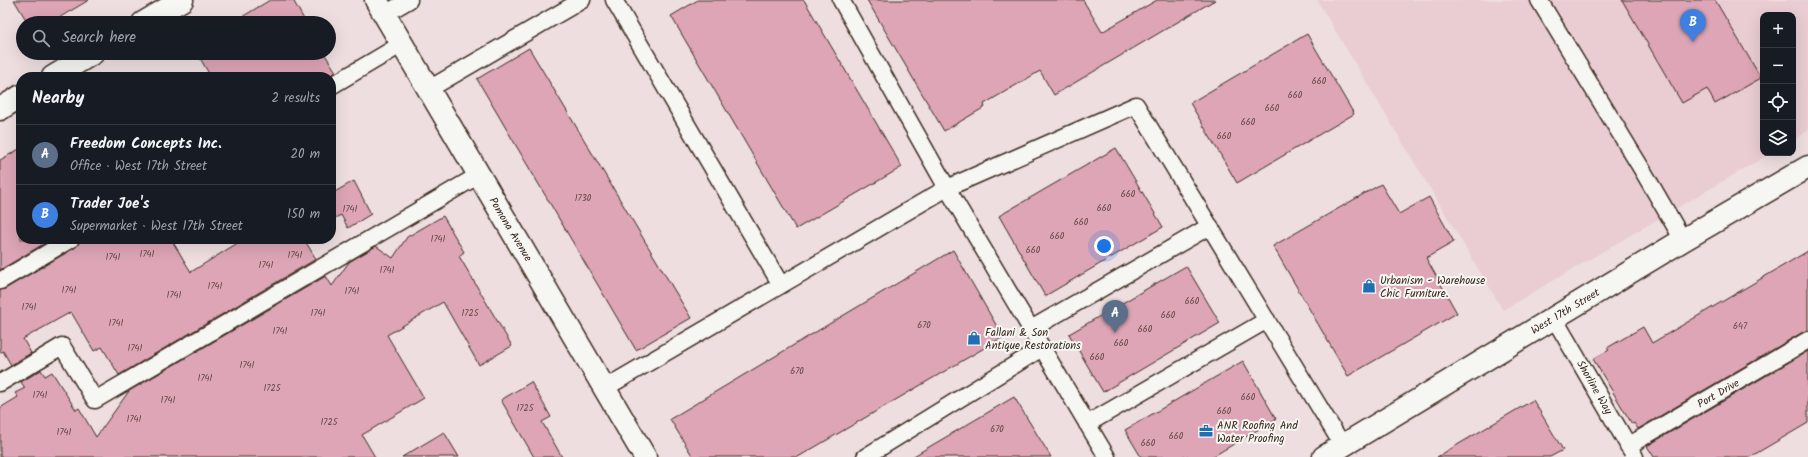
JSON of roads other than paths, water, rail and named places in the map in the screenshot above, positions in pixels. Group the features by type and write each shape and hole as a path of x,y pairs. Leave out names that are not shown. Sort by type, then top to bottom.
{"street":[{"path":"155,16 182,0"},
{"name":"Pomona Avenue","path":"381,7 645,457"},
{"path":"61,72 81,60"},
{"path":"0,109 16,99"},
{"name":"West 17th Street","path":"1324,457 1683,240 1808,167"}],"lane":[{"path":"381,7 409,0"},
{"path":"429,89 582,0"},
{"path":"614,0 781,285"},
{"path":"841,0 947,188 1107,457"},
{"path":"1539,0 1643,171 1683,240"},
{"path":"336,83 402,44"},
{"path":"605,388 947,188 1136,105 1343,446"},
{"path":"0,383 62,346 95,400 479,175"},
{"path":"1031,329 1210,226"},
{"path":"0,281 63,244"},
{"name":"Shorline Way","path":"1554,318 1631,451"},
{"path":"1087,424 1266,320"},
{"name":"Port Drive","path":"1631,451 1808,340"},
{"path":"864,457 1042,348"}],"place":[{"name":"Trader Joe's","path":"1693,42"},
{"name":"Urbanism - Warehouse Chic Furniture.","path":"1369,286"},
{"name":"Freedom Concepts Inc.","path":"1115,333"},
{"name":"Fallani & Son Antique Restorations","path":"974,338"},
{"name":"ANR Roofing And Water Proofing","path":"1206,431"}]}
